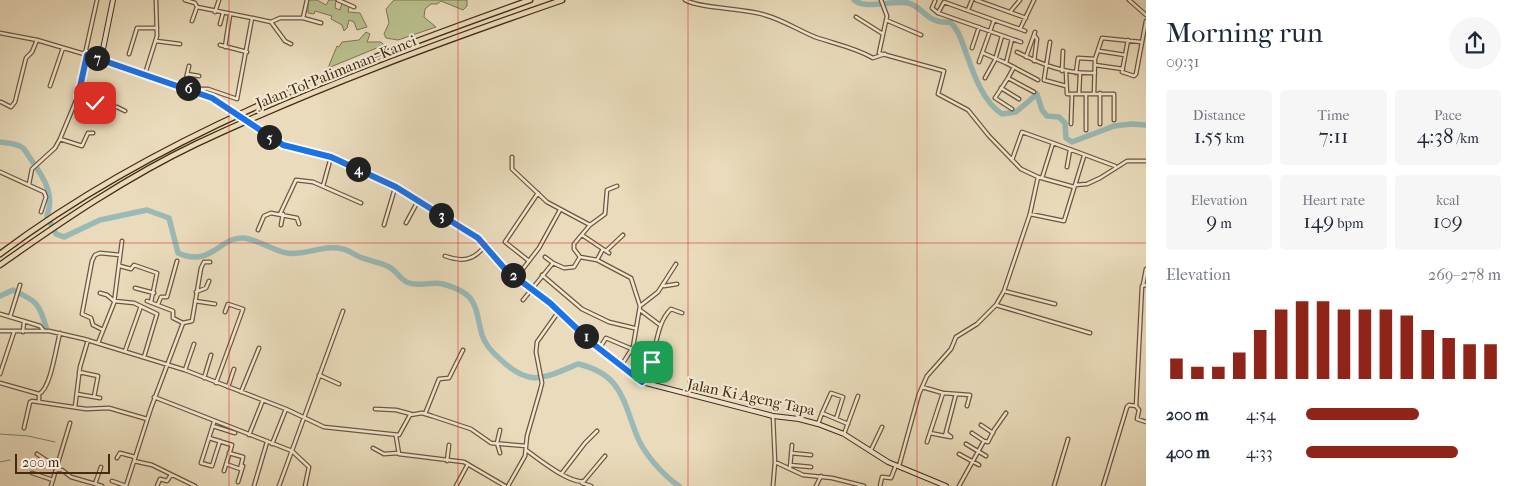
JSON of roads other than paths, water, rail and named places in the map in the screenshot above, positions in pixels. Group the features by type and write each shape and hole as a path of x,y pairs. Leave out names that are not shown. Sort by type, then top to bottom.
{"highway":[{"name":"Jalan Tol Palimanan–Kanci","path":"0,254 61,212 123,174 258,105 530,0"},
{"name":"Jalan Tol Palimanan–Kanci","path":"0,265 65,220 128,181 195,144 347,78 562,0"}],"street":[{"path":"29,184 32,169 55,148 78,96 97,0"},
{"path":"0,33 36,40 101,59 113,0"},
{"path":"144,75 156,41 156,0"},
{"path":"186,0 196,1 197,7 192,21"},
{"path":"215,12 219,0"},
{"path":"303,18 307,0"},
{"path":"338,0 354,6"},
{"path":"685,0 693,4 734,8 765,15 815,37 840,46 854,48 873,58 885,54"},
{"path":"881,0 886,20 879,51 944,71 938,94 968,110 1021,169 1038,177 1074,186 1087,184 1100,178 1115,166 1129,160 1146,161"},
{"path":"968,10 972,0"},
{"path":"976,0 1026,18"},
{"path":"1010,12 1020,0"},
{"path":"1020,29 1034,0"},
{"path":"1129,0 1146,15"},
{"path":"935,1 932,8 938,13 1021,42"},
{"path":"938,13 944,2 1025,31"},
{"path":"197,7 271,22 280,18 300,20 303,18 321,23"},
{"path":"220,24 223,13"},
{"path":"225,47 230,15"},
{"path":"856,17 883,34"},
{"path":"191,89 208,89 237,99 252,18"},
{"path":"886,20 921,35"},
{"path":"979,62 994,20"},
{"path":"1128,40 1123,69 1124,74 1136,74 1146,21"},
{"path":"271,22 285,41 291,44"},
{"path":"972,48 979,27"},
{"path":"129,54 137,28 157,28"},
{"path":"1026,57 1035,34 1034,61"},
{"path":"985,78 1002,36"},
{"path":"969,37 974,39"},
{"path":"1094,94 1095,59 1100,51 1102,38 1141,42"},
{"path":"1006,63 1012,39"},
{"path":"1,102 12,107 15,102 26,58 33,49 36,40"},
{"path":"156,41 180,44"},
{"path":"1050,42 1045,81 1066,86"},
{"path":"220,45 247,52"},
{"path":"50,86 63,48"},
{"path":"1062,70 1063,51"},
{"path":"1100,51 1126,55"},
{"path":"1017,52 1034,61 1066,72 1076,74 1094,73"},
{"path":"982,53 1038,80"},
{"path":"1076,74 1078,58 1095,59"},
{"name":"Jalan Ki Ageng Tapa","path":"101,59 144,75 191,89 226,106 286,146 331,157 396,187 460,224 486,244 498,262 516,278 559,311 599,348 642,382 773,416 799,418 818,424 844,434 897,466 946,486"},
{"path":"1095,65 1123,69"},
{"path":"184,87 189,66"},
{"path":"1012,109 995,99 995,96 1014,67"},
{"path":"1066,72 1066,92 1072,94 1114,94 1114,120"},
{"path":"187,74 199,76"},
{"path":"1079,94 1080,74"},
{"path":"1008,78 1034,92"},
{"path":"1001,88 1019,99"},
{"path":"1100,93 1100,124"},
{"path":"1071,124 1072,94"},
{"path":"1086,94 1086,130"},
{"path":"78,96 125,111"},
{"path":"1012,160 1022,132 1115,166"},
{"path":"60,139 82,146 88,134 93,133"},
{"path":"1042,178 1053,143"},
{"path":"1067,167 1070,150"},
{"path":"1030,214 1064,221 1084,156"},
{"path":"323,186 331,157"},
{"path":"512,157 512,169 538,193 560,210 590,225"},
{"path":"0,172 29,184 46,194 41,212"},
{"path":"880,486 882,477 891,478 897,466 922,388 928,376 951,349 956,337 977,324 996,305 1004,291 1030,214 1038,177"},
{"path":"281,225 282,214 295,180 313,182 361,203"},
{"path":"617,186 607,190 605,214 590,225 573,247 580,257 597,260 631,278 640,310 634,328 632,349 621,366"},
{"path":"384,225 396,187"},
{"path":"529,261 505,242 538,193"},
{"path":"406,223 418,201"},
{"path":"516,278 539,248 560,210"},
{"path":"258,230 266,214 282,214 297,218 299,224"},
{"path":"582,235 610,253"},
{"path":"597,260 604,250 623,235"},
{"path":"98,343 114,301 122,241"},
{"path":"445,256 459,261 466,260 479,252 486,244"},
{"path":"103,330 93,325 91,319 82,314 92,261 95,255 100,253 120,255"},
{"path":"545,257 564,268 570,268 574,267 580,257"},
{"path":"157,305 161,297 166,297 177,262"},
{"path":"147,301 173,311 173,318 183,323 192,321 201,268 203,263 210,262"},
{"path":"523,300 553,263"},
{"path":"640,306 662,286 676,264"},
{"path":"119,266 131,269 134,265 157,274 151,302"},
{"path":"1146,269 1136,406 1139,410 1137,419 1146,422"},
{"path":"542,275 582,309 609,322 634,328"},
{"path":"196,292 206,288 209,281"},
{"path":"662,286 677,284"},
{"path":"10,316 19,287"},
{"path":"135,288 154,293"},
{"path":"1004,291 1055,304"},
{"path":"100,293 107,295 114,301 134,303 157,315 144,357"},
{"path":"195,301 215,304"},
{"path":"216,382 243,309 228,304 225,312"},
{"path":"996,305 1090,333"},
{"path":"125,351 141,306"},
{"path":"642,382 652,362 660,325 671,309 682,313"},
{"path":"640,310 660,325"},
{"path":"279,486 302,416 343,311"},
{"path":"508,486 522,464 542,383 536,352 537,342 559,311"},
{"path":"0,314 40,326 44,331"},
{"path":"22,332 24,321"},
{"path":"112,481 126,486 154,397 183,323"},
{"path":"0,331 44,331 88,340 185,370 286,409 330,429 364,430 396,436 403,432 410,414"},
{"path":"0,374 14,332"},
{"path":"39,402 39,394 49,379 60,333"},
{"path":"599,348 606,338 632,349"},
{"path":"75,406 79,372 88,340"},
{"path":"185,370 194,344"},
{"path":"241,392 259,348"},
{"path":"425,414 439,379 449,378 463,350"},
{"path":"204,378 211,355"},
{"path":"228,387 234,369"},
{"path":"79,372 98,376 94,397"},
{"path":"319,376 339,384"},
{"path":"0,383 39,394"},
{"path":"922,388 943,393 970,395 967,406"},
{"path":"818,424 830,393 843,397 836,419"},
{"path":"927,442 943,393"},
{"path":"77,394 100,398"},
{"path":"930,433 945,434 956,394"},
{"path":"844,434 858,396"},
{"path":"154,397 292,451 309,467 305,486"},
{"path":"249,435 263,400"},
{"path":"24,428 30,402 108,408 147,419"},
{"path":"1103,486 1127,407 1130,405 1136,406"},
{"path":"272,444 286,409"},
{"path":"375,409 425,414 470,429 484,439 526,448 570,480 591,486"},
{"path":"822,413 848,424"},
{"path":"972,434 988,442 1006,414"},
{"path":"773,416 775,462 773,486"},
{"path":"214,422 201,462 212,466 220,441"},
{"path":"51,486 70,423"},
{"path":"981,425 993,433"},
{"path":"213,426 236,433"},
{"path":"871,450 882,427"},
{"path":"500,430 498,443 500,453"},
{"path":"562,473 584,443 597,431"},
{"path":"396,436 398,453"},
{"path":"209,438 232,445 224,470"},
{"path":"494,438 498,439"},
{"path":"1054,486 1068,439"},
{"path":"959,486 984,441"},
{"path":"254,486 267,442"},
{"path":"966,444 986,456"},
{"path":"447,461 449,445"},
{"path":"790,467 792,445"},
{"path":"373,448 384,454 398,453 404,456 468,464 485,477 504,486"},
{"path":"117,458 120,453 135,456"},
{"path":"229,453 243,457 238,482"},
{"path":"791,453 811,455"},
{"path":"37,454 46,460 58,464"},
{"path":"959,454 979,465"},
{"path":"580,482 584,481 605,456"},
{"path":"134,461 152,465 195,486"},
{"path":"775,462 790,467 803,475 820,476 864,486"},
{"path":"226,464 241,468"},
{"path":"456,486 468,464"},
{"path":"790,467 811,467"},
{"path":"95,484 101,468"},
{"path":"56,470 62,470 71,477 102,486"},
{"path":"32,473 53,480"},
{"path":"157,486 160,478 167,481 171,475"},
{"path":"816,486 820,476"}],"waterway":[{"path":"854,0 859,3 872,5 908,3 918,8 930,18 942,22 950,22 956,28 984,94 989,102 1002,114 1016,112 1037,94 1042,110 1047,116 1059,117 1065,123 1066,138 1072,142 1114,126 1146,125"},
{"path":"0,142 18,145 23,148 41,174 49,194 50,201 47,216 56,234 64,237 100,220 147,210 169,218 178,253 190,257 199,257 228,242 244,238 287,253 336,248 386,265 409,283 439,283 463,292 473,302 482,335 487,345 500,359 520,374 538,378 578,364 593,369 612,382 624,400 644,450 661,471 679,486"},
{"path":"0,296 13,290 32,300 39,307 46,327"},
{"path":"0,434 28,436 55,442"},
{"path":"0,462 10,460"}]}
